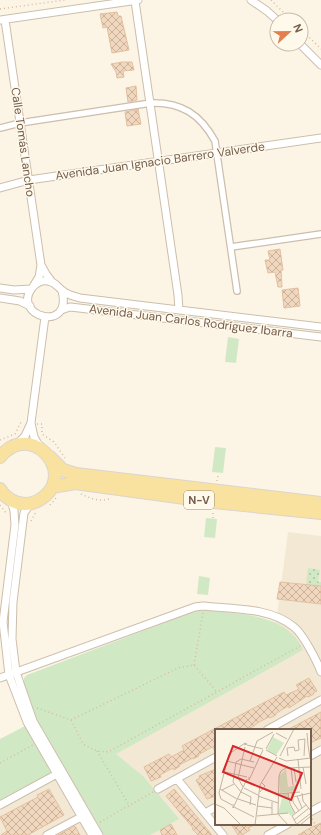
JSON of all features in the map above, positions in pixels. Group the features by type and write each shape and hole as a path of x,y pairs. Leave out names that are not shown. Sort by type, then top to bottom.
{"main road":[{"path":"0,457 5,451 15,445 33,445 45,453 63,470 76,474 321,503"},
{"path":"0,489 5,503 17,503 35,507 39,500 47,494 57,490 54,477 54,467 45,453"},
{"name":"N-V","path":"57,490 75,483 247,506 321,514"}],"street":[{"path":"3,20 137,0 179,300 179,310"},
{"path":"250,0 269,13"},
{"name":"Calle Tomás Lancho","path":"3,20 41,265 39,276 32,287"},
{"path":"308,52 321,65"},
{"path":"0,128 20,123 151,103 178,106 187,110 199,119 209,130 215,141 218,153 237,291"},
{"name":"Avenida Juan Ignacio Barrero Valverde","path":"0,188 29,180 321,138"},
{"path":"231,247 321,234"},
{"name":"Calle Tomás Lancho","path":"41,265 52,282"},
{"path":"0,288 14,290 32,287 40,282 52,282 58,285 62,291 64,299 61,310 51,316 45,317 34,312 28,300 32,287"},
{"name":"Avenida Juan Carlos Rodríguez Ibarra","path":"62,291 80,298 321,327"},
{"path":"0,298 20,301 30,306"},
{"name":"Avenida Juan Carlos Rodríguez Ibarra","path":"61,310 70,307 321,337"},
{"path":"15,445 25,436 31,423 45,317"},
{"path":"31,423 34,437 45,453"},
{"path":"5,503 14,511 15,525 3,622 12,674 26,722 92,835"},
{"path":"35,507 24,513 13,602 12,674 33,721 99,835"},
{"path":"0,678 195,607 203,606 261,612 281,618 296,628 321,669"},
{"path":"269,729 321,700"},
{"path":"311,755 321,750"},
{"path":"158,790 215,759"},
{"path":"0,804 57,774"},
{"path":"177,779 223,835"},
{"path":"311,812 321,806"},
{"path":"205,813 215,808"},
{"path":"47,835 81,817"},
{"path":"268,835 286,825"}],"path":[{"path":"0,9 65,0"},
{"path":"271,0 283,12"},
{"path":"309,37 321,49"},
{"path":"0,440 15,434 21,422 42,424 42,434 54,442 66,460"},
{"path":"48,506 52,504 57,490"},
{"path":"74,493 82,494 88,498 106,500 113,498"},
{"path":"5,503 7,515"},
{"path":"23,526 26,527 36,512 35,507"},
{"path":"194,665 203,616 203,606"},
{"path":"27,705 71,720 83,744 97,751 108,752 305,642"},
{"path":"194,665 217,692"},
{"path":"71,720 178,668 194,665"},
{"path":"0,763 38,742"},
{"path":"97,751 129,805"},
{"path":"93,825 158,790"},
{"path":"311,815 321,834"}],"shaded area":[{"path":"288,532 321,536 321,835 0,835 0,801 272,653"}],"green space":[{"path":"228,337 239,339 236,363 225,362"},
{"path":"215,447 226,448 223,473 212,472"},
{"path":"206,518 217,519 215,538 204,537"},
{"path":"308,568 320,570 318,582 321,582 321,586 306,585"},
{"path":"199,576 210,578 208,595 197,594"},
{"path":"201,610 243,614 275,622 284,627 294,636 303,650 116,754 144,777 179,819 150,835 104,835 35,716 24,686 24,678 27,675"},
{"path":"25,726 52,774 0,801 0,739"}],"building":[{"path":"117,12 118,16 121,16 129,50 112,53 107,27 103,28 100,14"},
{"path":"132,62 134,70 123,71 124,77 117,78 116,72 111,64"},
{"path":"136,86 137,100 128,102 126,88"},
{"path":"138,109 141,124 127,126 125,112"},
{"path":"280,249 283,270 281,270 282,287 278,287 275,272 268,273 265,260 270,260 268,251"},
{"path":"298,288 300,306 284,308 282,290"},
{"path":"280,582 321,586 321,604 277,599"},
{"path":"309,678 317,691 289,708 288,706 275,714 276,715 259,722 251,728 215,729 215,751 212,747 198,755 199,756 179,765 180,766 174,770 173,768 160,775 161,777 151,781 144,767 169,754 171,757 184,750 182,746 284,692 286,695 299,689 296,685"},
{"path":"321,712 321,738 311,743 311,729 289,729"},
{"path":"215,769 215,796 207,799 196,780 200,778 199,776"},
{"path":"49,789 64,815 28,835 1,835 7,831 0,817 38,797 37,795"},
{"path":"174,789 212,835 198,835 192,829 193,828 166,796"},
{"path":"321,823 321,835 298,835 310,828"},
{"path":"171,824 177,835 162,835 160,830"},
{"path":"232,825 254,825 248,828 250,830 242,835 238,835"},
{"path":"75,826 80,835 58,835"}]}
